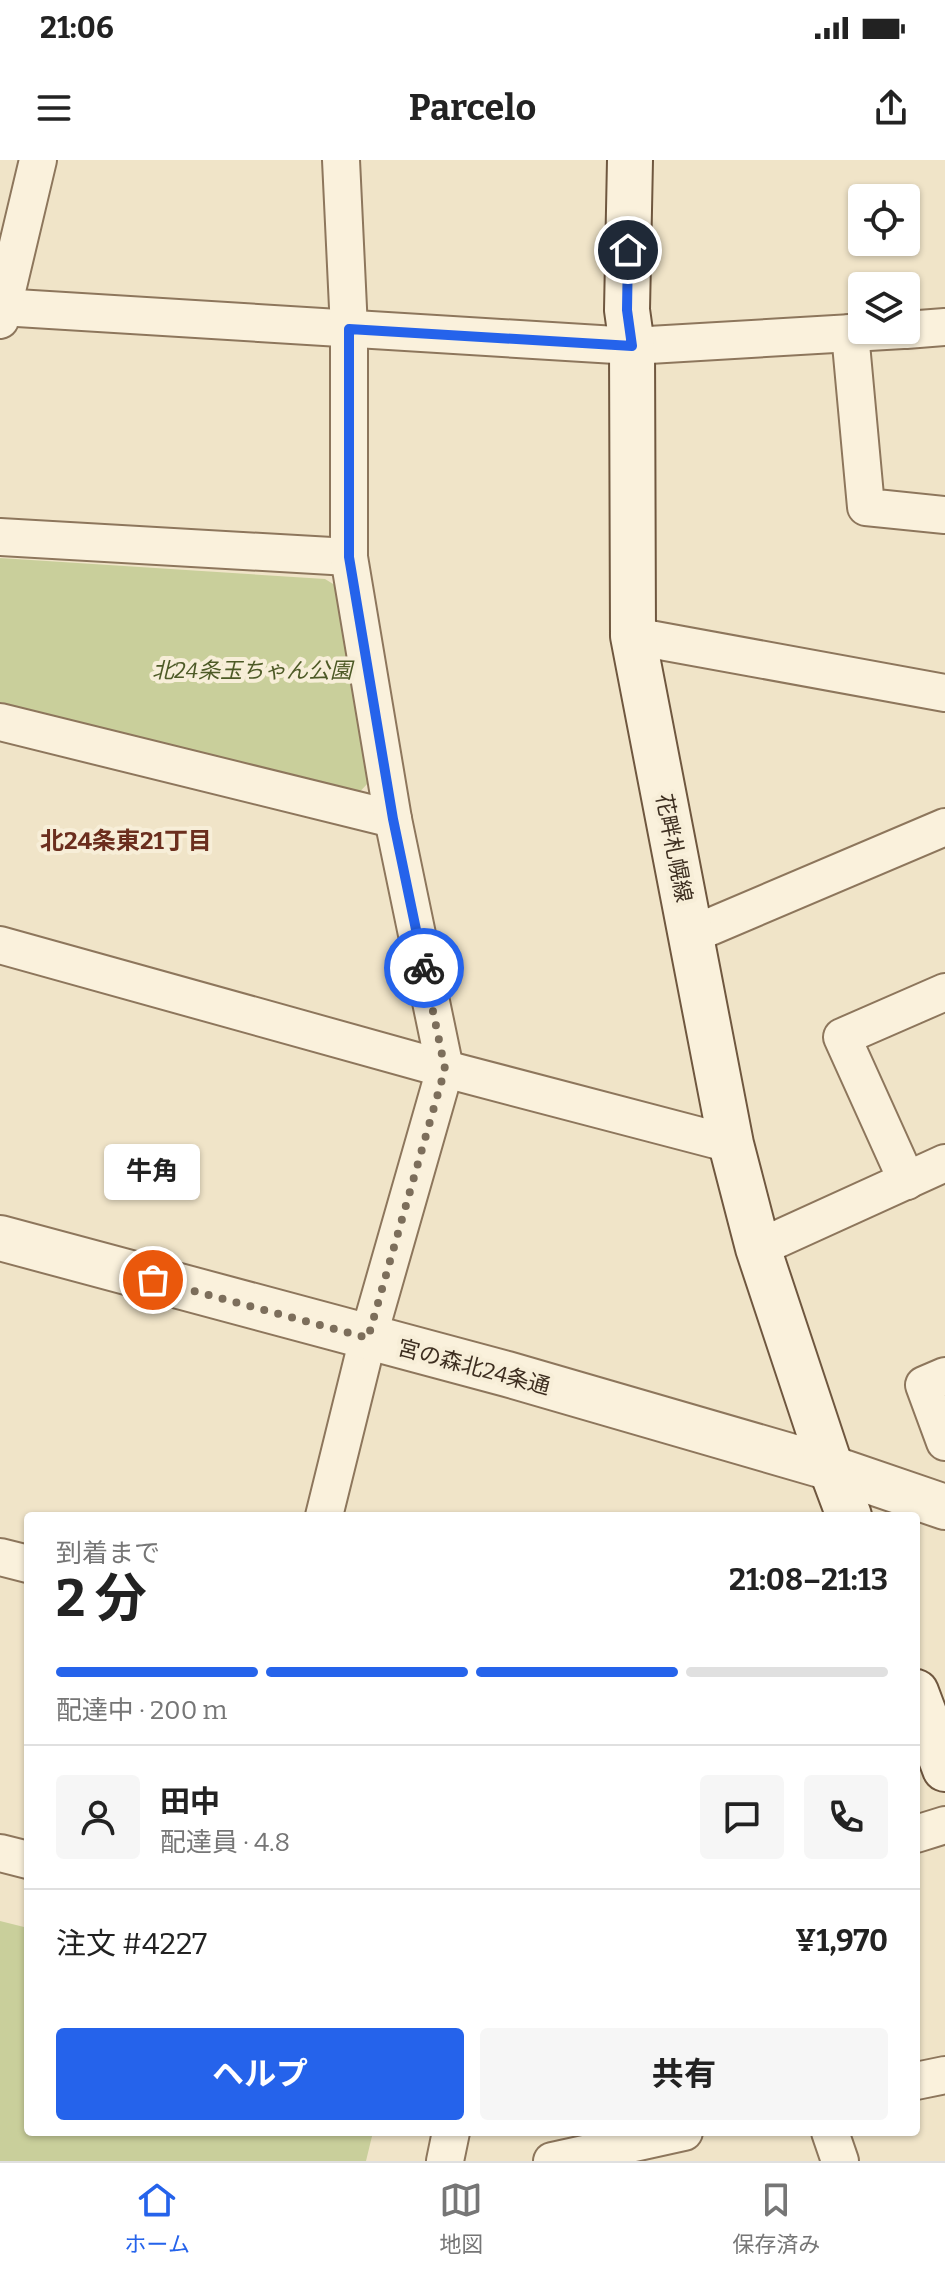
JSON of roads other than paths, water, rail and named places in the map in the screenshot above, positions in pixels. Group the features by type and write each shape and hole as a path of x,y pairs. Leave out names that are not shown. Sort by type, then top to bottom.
{"main road":[{"name":"花畔札幌線","path":"630,160 627,310 632,346 633,636 731,1144 758,1248 848,1512"},
{"name":"宮の森北24条通","path":"0,1238 507,1374 831,1468 945,1507"},
{"path":"920,1703 945,1769"}],"street":[{"path":"38,160 1,312 632,346 848,333"},
{"path":"325,1512 368,1338 445,1069 393,819 349,557 349,329 341,160"},
{"path":"920,329 945,327"},
{"path":"851,344 866,507 945,515"},
{"path":"0,537 349,557"},
{"path":"633,636 945,693"},
{"path":"0,722 393,819"},
{"path":"691,935 945,827"},
{"path":"0,945 445,1069 731,1144"},
{"path":"907,1181 842,1037 945,992"},
{"path":"758,1248 945,1163"},
{"path":"945,1376 924,1385 945,1442"},
{"path":"0,1557 24,1563"},
{"path":"920,1833 945,1825"},
{"path":"0,1853 24,1859"},
{"path":"920,2080 945,2075"},
{"path":"445,2161 450,2136"},
{"path":"552,2161 666,2136"},
{"path":"831,2136 840,2161"}],"place":[{"name":"牛角","path":"153,1280"}],"district":[{"name":"北24条東21丁目","path":"126,841"}],"park label":[{"name":"北24条玉ちゃん公園","path":"252,670"}]}
